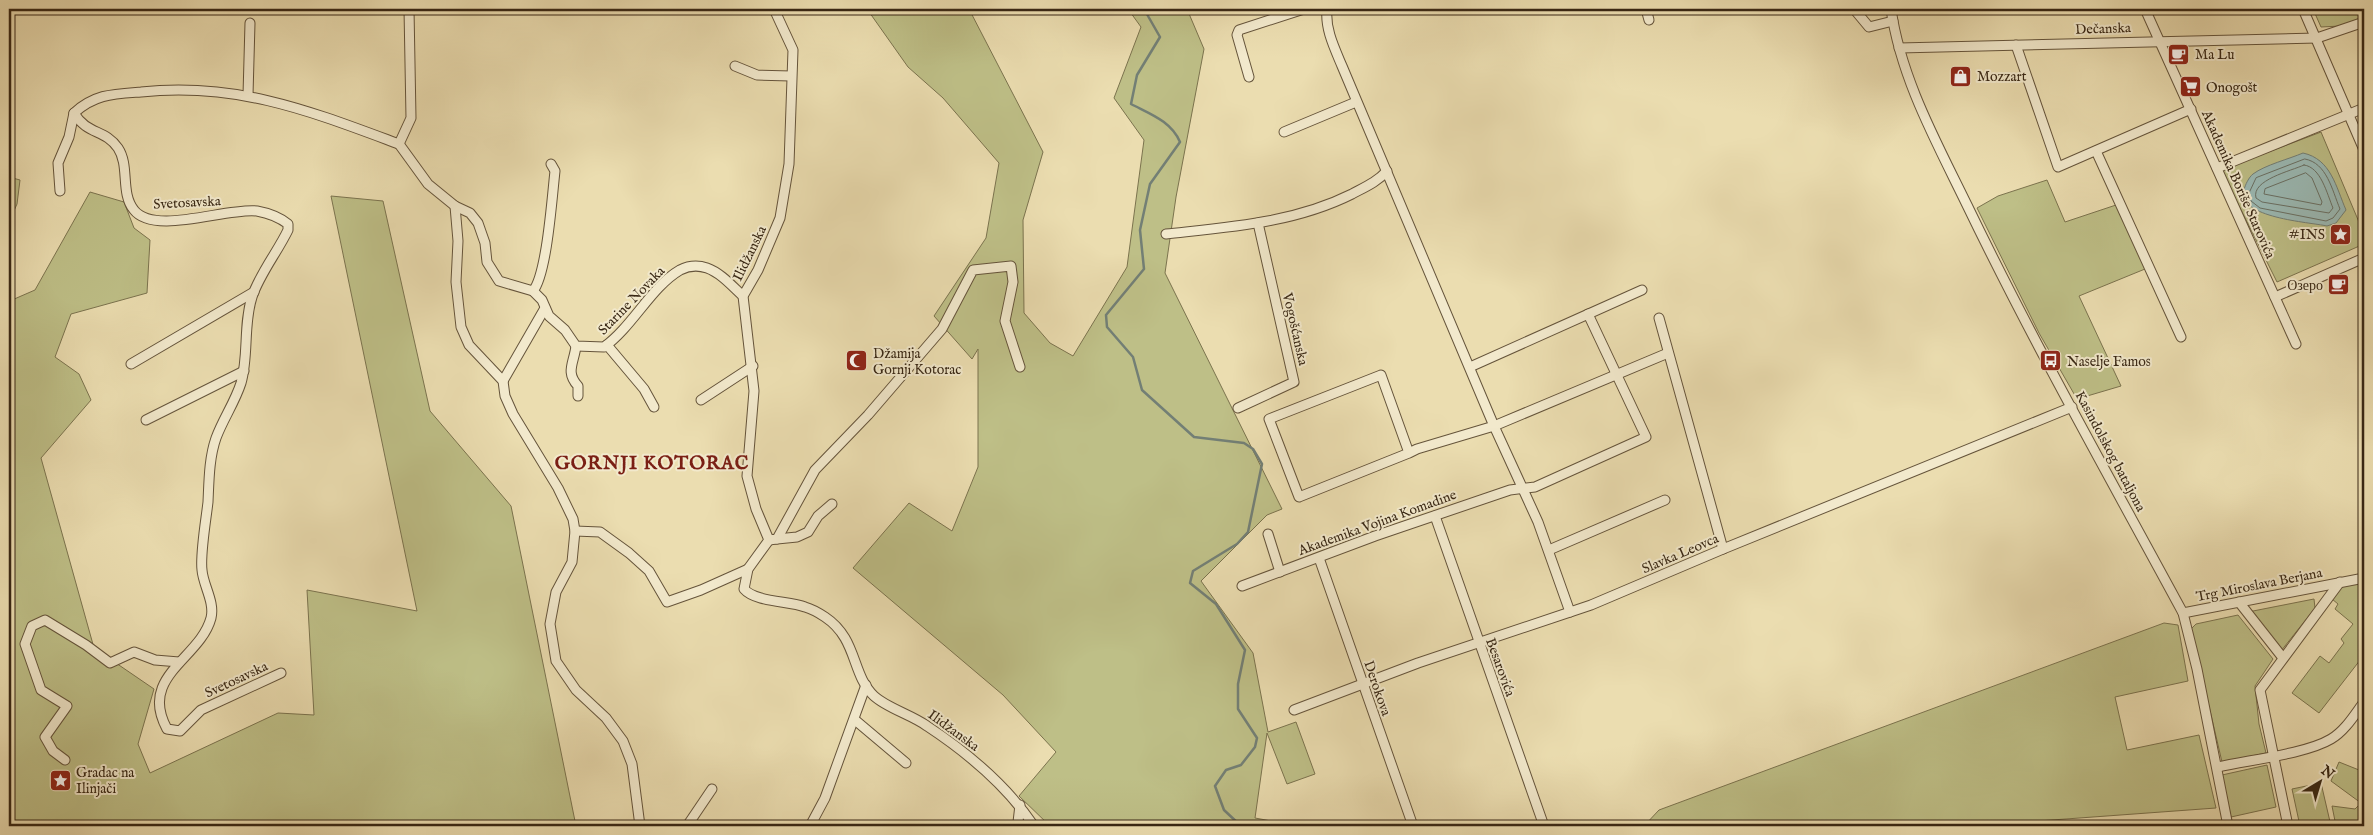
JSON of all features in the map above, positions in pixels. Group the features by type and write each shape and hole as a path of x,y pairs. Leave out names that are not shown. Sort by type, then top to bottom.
{"street":[{"path":"399,144 411,118 409,9"},
{"name":"Ilidžanska","path":"773,540 756,509 747,476 754,391 743,296 758,270 780,218 789,164 793,50 774,9"},
{"path":"1249,77 1237,35 1239,30 1304,9"},
{"path":"1327,9 1326,19 1330,38 1548,550 1570,612"},
{"path":"1646,9 1649,20"},
{"path":"1854,9 1869,28 1893,21"},
{"name":"Kasindolskog bataljona","path":"1891,9 1899,48 1915,95 1984,241 2183,613 2218,767 2228,826"},
{"name":"Akademika Boriše Starovića","path":"2145,9 2296,344"},
{"path":"2303,9 2364,150"},
{"name":"Dečanska","path":"1899,48 2317,38 2364,22"},
{"path":"248,95 250,23"},
{"path":"2016,44 2058,167 2191,109"},
{"path":"735,66 757,74 791,76"},
{"path":"60,191 58,164 70,136 74,113 91,100 109,95 154,90 222,91 248,95 314,112 399,144 428,184 455,206 470,213 478,223 485,243 487,262 499,281 533,291 542,300 549,316 565,330 576,346 570,372 571,378 578,386 578,396"},
{"path":"1284,132 1356,102"},
{"path":"2218,168 2364,108"},
{"name":"Svetosavska","path":"74,113 81,125 102,134 117,146 124,160 128,194 133,209 142,217 156,220 255,211 273,216 288,224 288,230 254,292 246,327 244,371 235,399 216,439 201,569 211,606 211,618 202,634 170,673 163,689 159,707 161,719 167,729 174,732 180,731 201,710 281,673"},
{"path":"2096,150 2181,337"},
{"path":"533,291 538,284 544,264 555,171 551,164"},
{"path":"1166,234 1258,223 1293,216 1339,201 1374,183 1387,171"},
{"path":"455,206 458,240 456,282 461,327 469,344 503,381 505,396 513,414 558,488 573,519 575,531 572,562 556,592 550,624 556,661 576,690 606,718 623,741 632,764 640,826"},
{"name":"Vogošćanska","path":"1238,408 1294,382 1258,223"},
{"path":"2275,297 2364,258"},
{"name":"Starine Novaka","path":"576,346 604,347 607,345 631,322 670,278 682,269 691,266 707,268 728,281 743,296"},
{"path":"575,531 600,532 629,553 649,570 667,602 701,590 748,568 773,540 815,470 868,415 942,329 973,270 1011,266 1013,282 1004,321 1020,367"},
{"path":"1470,366 1642,290"},
{"path":"131,364 254,292"},
{"path":"503,381 545,308"},
{"name":"Akademika Vojina Komadine","path":"1242,586 1434,516 1522,488 1535,488 1646,437 1588,314"},
{"path":"1659,318 1723,549"},
{"path":"607,345 644,389 654,408"},
{"path":"1409,452 1381,375 1269,419 1299,497 1409,452 1494,426 1668,353"},
{"path":"701,400 752,366"},
{"path":"146,420 244,371"},
{"name":"Slavka Leovca","path":"1294,710 1362,683 1591,605 1723,549 2072,407"},
{"path":"1548,550 1665,500"},
{"path":"773,540 797,537 808,532 810,525 832,504"},
{"name":"Besarovića","path":"1434,516 1544,826"},
{"path":"1268,534 1280,572"},
{"name":"Derokova","path":"1319,558 1413,826"},
{"name":"Ilidžanska","path":"748,568 744,589 749,593 769,600 807,607 834,624 848,641 866,686 875,697 926,725 970,758 1020,805 1034,826"},
{"name":"Trg Miroslava Berjana","path":"2183,613 2364,578"},
{"name":"Trg Miroslava Berjana","path":"2288,826 2260,690 2340,582"},
{"path":"2239,602 2283,658"},
{"path":"65,760 53,751 45,737 67,706 41,690 26,644 32,626 45,620 86,645 110,663 134,652 155,660 180,662"},
{"path":"810,826 825,798 866,686"},
{"path":"2218,767 2307,748 2331,740 2346,726 2364,702"},
{"path":"855,720 906,763"},
{"path":"687,826 712,789"},
{"path":"1020,805 1018,822 1021,826"}],"green space":[{"path":"867,9 969,9 1043,152 1023,220 1024,313 1050,343 1073,356 1127,267 1144,140 1114,98 1141,27 1128,9 1187,9 1204,49 1176,197 1165,273 1282,509 1267,515 1201,581 1253,653 1268,732 1296,722 1315,774 1287,784 1267,733 1255,818 1298,826 1119,826 1116,824 1050,826 1019,796 1056,752 1003,695 853,568 909,503 952,531 978,467 978,349 972,359 934,316 986,238 999,163 943,98 908,67"},
{"path":"2313,9 2364,9 2364,17 2341,26 2321,27"},
{"path":"2321,132 2364,234 2364,244 2277,282 2221,170"},
{"path":"9,177 20,180 17,204 9,222"},
{"path":"2047,180 2065,222 2122,203 2145,269 2079,296 2121,386 2077,399 2039,333 1977,208 1998,196"},
{"path":"90,192 124,202 134,228 150,240 147,293 71,314 55,357 79,374 91,400 41,458 94,648 154,689 138,744 150,773 278,713 314,715 307,590 417,611 331,196 383,201 430,411 511,506 576,826 9,826 9,285 12,300 35,290"},
{"path":"2364,582 2364,655 2319,713 2292,693 2320,656 2329,663 2344,643 2341,639 2353,624 2335,609 2338,604 2332,599 2342,586"},
{"path":"2314,599 2315,608 2281,651 2248,612"},
{"path":"2238,615 2273,659 2255,686 2259,724 2266,753 2222,762 2191,629 2196,624"},
{"path":"2164,623 2178,625 2188,681 2115,697 2127,750 2199,735 2216,808 2011,823 1999,826 1685,826 1682,822 1644,826 1659,810"},
{"path":"2339,762 2364,772 2364,826 2336,826 2332,806 2355,809 2361,803 2331,781"},
{"path":"2267,765 2276,807 2231,817 2222,775"},
{"path":"2321,783 2331,826 2300,826 2292,789"}],"water":[{"path":"2303,153 2320,161 2335,183 2346,210 2336,223 2327,226 2276,217 2251,207 2245,199 2244,190 2253,174 2270,165"}],"waterway":[{"path":"1144,9 1160,37 1137,75 1131,104 1166,123 1180,142 1150,184 1140,230 1144,269 1106,315 1107,327 1133,357 1142,390 1194,437 1244,443 1253,449 1262,464 1248,532 1237,544 1193,571 1190,583 1216,604 1245,650 1238,684 1238,709 1257,738 1255,747 1241,765 1226,770 1215,786 1224,810 1241,826"}],"place":[{"name":"Ma Lu","path":"2179,54"},
{"name":"Mozzart","path":"1961,76"},
{"name":"Onogošt","path":"2190,87"},
{"name":"#INS","path":"2341,234"},
{"name":"Озеро","path":"2339,285"},
{"name":"Džamija Gornji Kotorac","path":"857,361"},
{"name":"Naselje Famos","path":"2051,361"},
{"name":"Gradac na Ilinjači","path":"60,780"}],"district":[{"name":"GORNJI KOTORAC","path":"652,462"}]}
